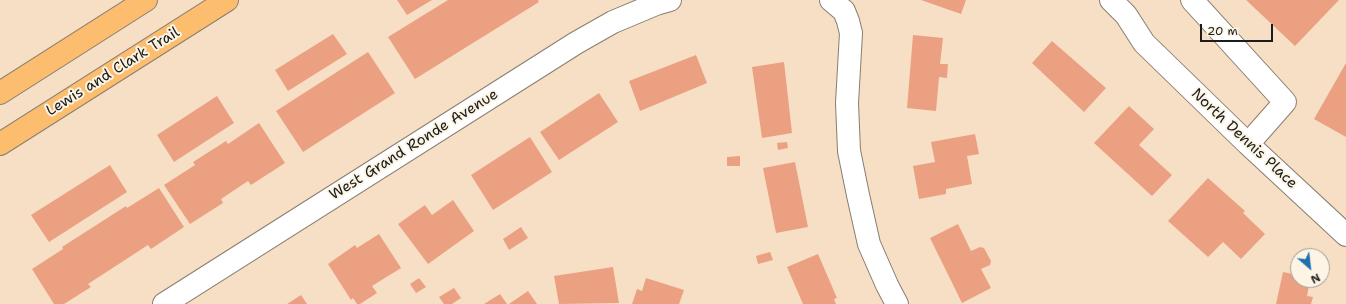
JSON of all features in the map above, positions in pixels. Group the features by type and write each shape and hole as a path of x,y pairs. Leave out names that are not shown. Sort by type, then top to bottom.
{"highway":[{"path":"0,93 146,0"},
{"name":"Lewis and Clark Trail","path":"0,144 227,0"}],"street":[{"name":"West Grand Ronde Avenue","path":"164,304 576,43 613,22 656,4 670,0"},
{"name":"North Dennis Place","path":"1111,0 1126,15 1144,43 1248,144 1346,235"},
{"path":"1192,0 1285,102 1248,144"},
{"path":"833,2 844,11 851,33 846,103 849,151 856,188 870,244 896,304"}],"building":[{"path":"397,0 432,0 407,15"},
{"path":"448,0 538,0 539,2 415,79 388,37"},
{"path":"921,0 966,0 961,14"},
{"path":"1246,0 1339,0 1295,46"},
{"path":"333,34 347,54 288,91 275,70"},
{"path":"913,35 943,38 940,64 948,64 947,78 939,77 936,111 907,108"},
{"path":"1052,41 1106,88 1084,112 1032,63"},
{"path":"368,52 395,93 303,152 276,111"},
{"path":"696,55 707,83 640,111 629,81"},
{"path":"784,62 792,133 762,138 752,67"},
{"path":"1346,63 1346,137 1314,119"},
{"path":"599,93 618,122 559,160 540,132"},
{"path":"217,96 234,123 174,162 157,135"},
{"path":"1129,106 1154,129 1139,145 1172,175 1152,196 1094,143"},
{"path":"259,123 285,163 251,185 248,181 221,199 223,203 190,224 164,185 195,165 193,162 226,141 228,144"},
{"path":"975,134 979,154 967,156 972,184 946,189 946,194 919,199 913,166 935,162 931,142"},
{"path":"530,137 552,172 493,210 471,175"},
{"path":"787,142 788,148 778,150 777,143"},
{"path":"740,156 740,166 727,166 727,157"},
{"path":"795,162 808,227 776,233 763,168"},
{"path":"110,165 127,192 49,242 31,215"},
{"path":"1208,178 1245,211 1243,213 1265,234 1241,259 1223,242 1208,257 1168,221"},
{"path":"159,188 184,227 151,249 148,245 88,284 91,287 64,304 54,304 32,269 63,249 62,247 126,206 127,208"},
{"path":"453,200 474,231 428,264 398,224 425,205 432,215"},
{"path":"958,224 971,251 980,247 984,248 991,261 990,265 981,269 991,288 962,303 930,238"},
{"path":"521,227 528,238 509,250 503,239"},
{"path":"379,234 401,268 372,286 377,293 360,304 357,304 353,298 351,300 328,264 355,245 357,248"},
{"path":"770,252 773,260 758,264 756,256"},
{"path":"818,254 837,298 834,299 836,304 803,304 787,267"},
{"path":"613,267 619,303 559,304 554,276"},
{"path":"1283,272 1290,273 1290,288 1308,288 1307,296 1313,297 1311,304 1276,304"},
{"path":"419,278 426,287 416,293 410,284"},
{"path":"646,278 684,290 679,304 632,304 637,289 642,291"},
{"path":"454,288 461,298 452,304 444,304 439,297"},
{"path":"528,291 537,304 509,304"},
{"path":"500,294 507,304 484,304"},
{"path":"301,295 307,304 287,304"}]}
